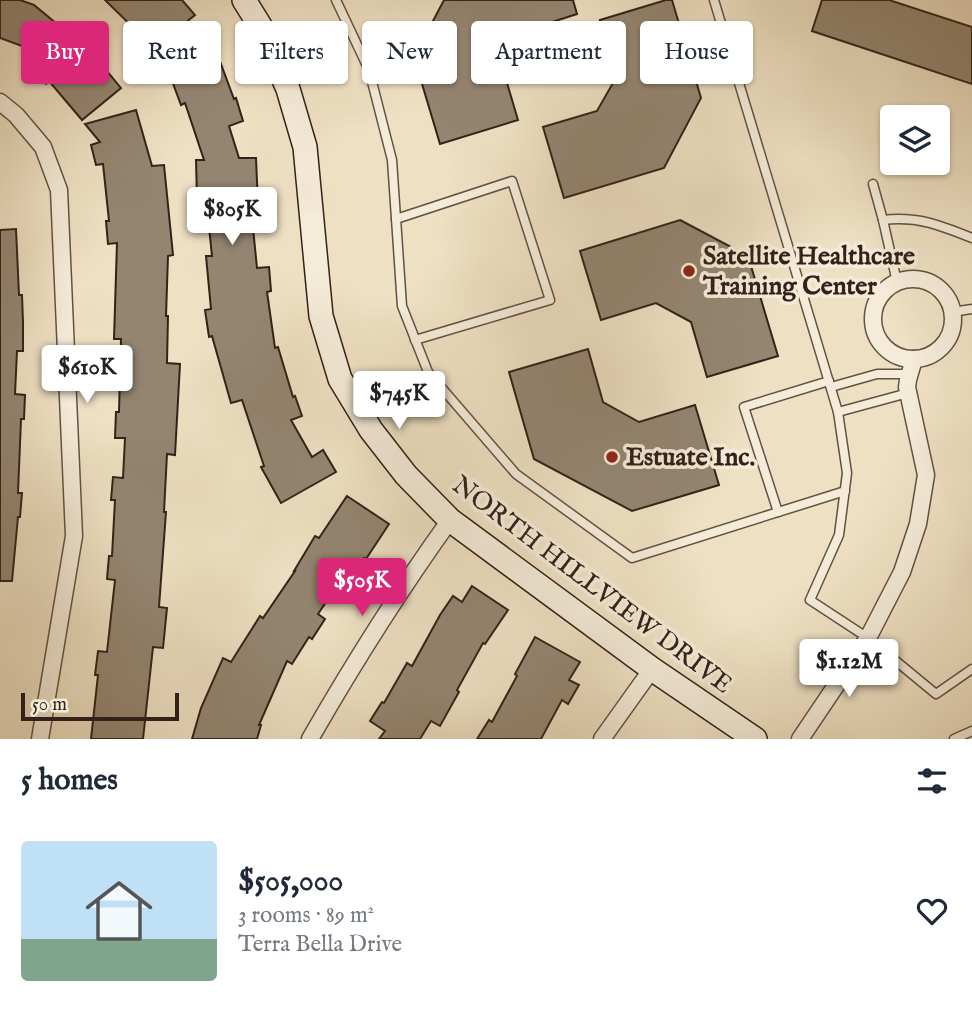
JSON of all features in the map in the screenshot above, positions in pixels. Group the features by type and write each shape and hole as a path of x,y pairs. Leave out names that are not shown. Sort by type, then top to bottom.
{"street":[{"name":"NORTH HILLVIEW DRIVE","path":"243,0 262,29 288,89 305,147 321,316 340,379 371,430 406,475 450,520 652,669 755,739"},
{"path":"0,102 16,115 43,147 59,190 74,536 40,739"},
{"path":"904,279 929,282 940,289 952,312 952,326 947,339 939,349 911,366 888,351 879,341 873,316 876,303 883,292 904,279"},
{"path":"800,739 868,638 902,572 918,524 926,475 908,393 911,366"},
{"path":"310,739 396,597 450,520"},
{"path":"602,739 652,669"}],"lane":[{"path":"336,0 369,70 391,160 402,306 428,372 516,474 632,558 845,491"},
{"path":"714,0 838,412 847,472 839,535 810,600 868,638 936,694 972,668"},
{"path":"396,219 512,181 550,300 415,340"},
{"path":"873,184 897,282"},
{"path":"883,220 922,220 972,238"},
{"path":"952,312 972,309"},
{"path":"778,512 744,407 911,366"},
{"path":"838,412 908,393"},
{"path":"954,739 972,731"}],"building":[{"path":"0,0 20,0 34,5 53,21 21,21 21,46 0,38"},
{"path":"105,0 182,0 195,15 188,21 127,21"},
{"path":"444,0 573,0 577,14 555,21 471,21 471,84 507,84 518,120 440,144 422,84 457,84 457,21 433,21"},
{"path":"672,0 678,21 640,21 640,84 697,84 701,98 664,168 564,198 543,127 597,111 612,84 626,84 626,21 600,20"},
{"path":"822,0 889,0 972,27 972,84 812,31"},
{"path":"221,64 243,121 229,126 239,158 256,158 258,205 261,204 263,227 253,228 257,268 269,267 271,291 267,292 275,348 278,347 293,397 295,396 302,416 291,420 312,457 323,450 336,472 281,503 261,467 264,466 242,400 231,403 212,336 209,337 205,310 211,309 206,256 212,256 206,198 197,198 196,160 204,160 185,103 181,105 173,84 221,84"},
{"path":"109,74 121,88 82,120 52,84 109,84"},
{"path":"136,110 152,166 164,165 173,255 168,256 167,363 180,364 175,455 167,454 159,607 167,608 163,648 153,647 143,739 91,739 98,651 107,652 115,580 107,579 109,556 112,556 115,500 111,500 113,477 123,478 125,438 115,438 116,412 119,412 121,339 114,339 117,243 108,244 106,221 109,221 103,164 96,165 91,145 100,142 85,124"},
{"path":"680,220 748,256 778,356 707,377 691,322 656,303 601,320 580,251"},
{"path":"16,229 19,295 22,295 23,351 17,351 15,394 25,395 24,419 21,419 18,493 22,493 12,581 0,581 0,230"},
{"path":"588,349 603,402 639,422 695,405 719,485 632,511 534,459 509,372"},
{"path":"347,496 389,524 348,584 341,580 318,614 325,619 312,639 309,637 292,664 287,661 259,725 257,739 192,739 201,708 223,658 231,662 260,616 263,618 295,571 315,536 319,538"},
{"path":"472,586 508,610 485,644 483,643 440,726 431,721 420,739 379,739 385,731 370,721 382,702 384,703 407,663 412,666 453,596 462,602"},
{"path":"535,637 580,662 569,680 579,685 568,704 562,700 541,739 477,739 489,720 492,722"}],"place":[{"name":"Satellite Healthcare Training Center","path":"689,271"},
{"name":"Estuate Inc.","path":"612,457"}]}
